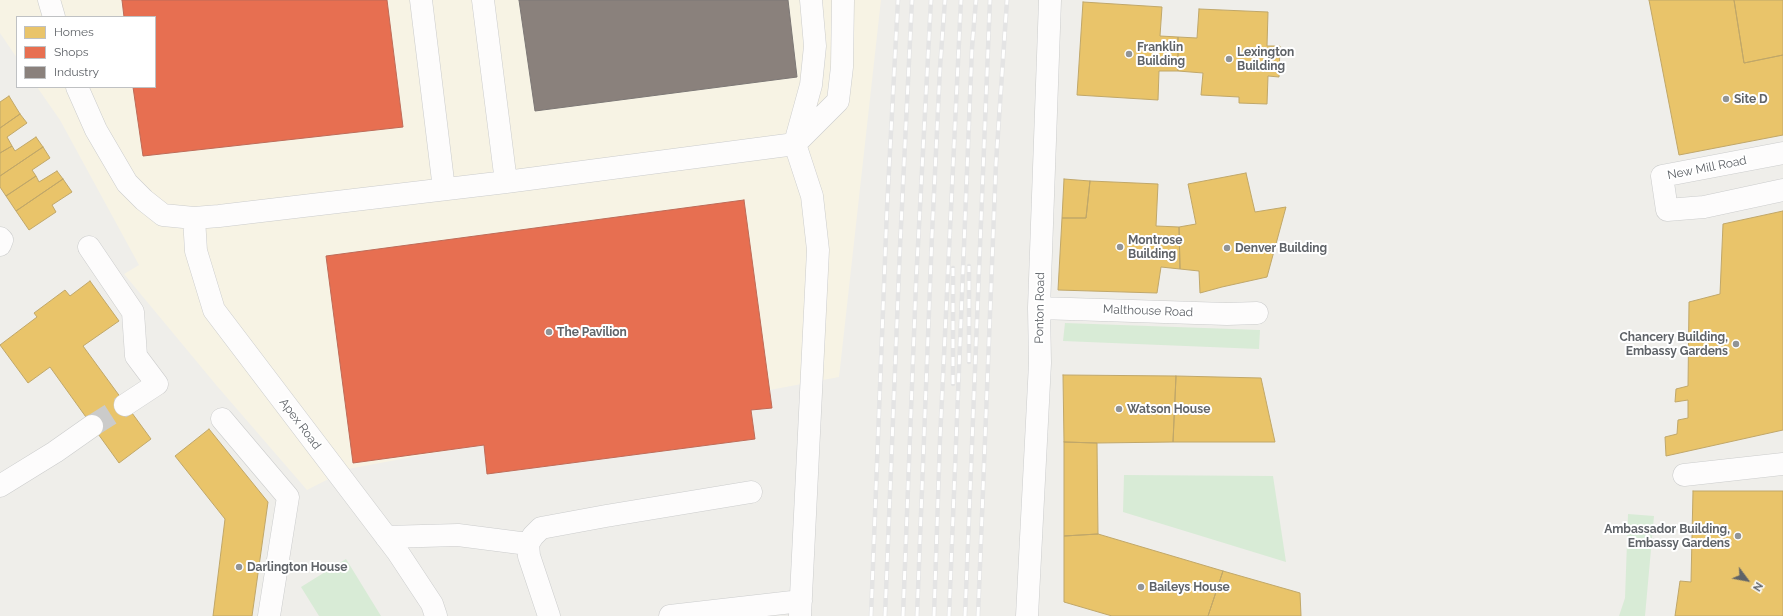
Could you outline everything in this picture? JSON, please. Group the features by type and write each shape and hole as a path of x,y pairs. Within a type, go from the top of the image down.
{"street":[{"path":"49,0 54,16"},
{"path":"421,0 444,189"},
{"path":"484,0 506,182"},
{"path":"670,616 800,608 818,250 812,196 795,144 811,85 815,46 811,0"},
{"path":"77,88 96,130 127,183 144,200 163,215 194,218 506,182 795,144 838,101 842,67 843,0"},
{"name":"Ponton Road","path":"1027,616 1040,363 1039,308 1050,0"},
{"name":"New Mill Road","path":"1783,153 1662,176 1667,210 1704,207 1783,190"},
{"name":"Apex Road","path":"194,218 196,251 214,310 386,537 432,604 436,616"},
{"path":"0,238 2,240 0,245"},
{"path":"89,248 133,312 136,356 157,384 126,404"},
{"name":"Malthouse Road","path":"1039,308 1227,314 1257,313"},
{"path":"222,419 288,497 269,616"},
{"path":"0,486 55,452 92,426"},
{"path":"1684,475 1783,464"},
{"path":"549,616 529,556 528,544 541,528 751,492"},
{"path":"386,537 458,535 528,544"}],"shaded area":[{"path":"0,0 881,0 839,377 348,469 307,490 217,386 124,274 139,265 60,120 38,88 156,88 156,16 16,16 16,57 0,33"}],"green space":[{"path":"1065,323 1260,330 1259,349 1063,341"},
{"path":"1124,475 1273,476 1286,562 1123,512"},
{"path":"1628,514 1654,516 1645,616 1619,616 1625,598"},
{"path":"346,559 381,616 319,616 301,587"}],"building: Homes":[{"name":"Site D","path":"1649,0 1734,0 1744,63 1783,55 1783,135 1679,155"},
{"path":"1734,0 1783,0 1783,55 1744,63"},
{"name":"Franklin Building","path":"1083,2 1162,7 1160,36 1178,37 1178,71 1159,71 1158,100 1077,95"},
{"name":"Lexington Building","path":"1199,9 1268,12 1267,46 1280,46 1279,77 1268,76 1267,104 1239,103 1239,97 1201,95 1203,73 1178,71 1178,37 1197,38"},
{"path":"9,96 20,114 0,128 0,102"},
{"path":"20,114 27,123 7,137 12,146 0,153 0,128"},
{"path":"36,137 43,147 0,176 0,153 12,146 15,151"},
{"path":"43,147 50,158 32,170 36,176 6,196 0,187 0,176"},
{"path":"57,171 63,179 16,211 6,196 36,176 39,182"},
{"name":"Denver Building","path":"1246,173 1255,212 1286,207 1267,277 1200,293 1199,271 1180,269 1179,227 1196,224 1188,184"},
{"path":"63,179 72,192 52,205 56,212 29,230 16,211"},
{"path":"1064,179 1090,181 1086,218 1062,218"},
{"name":"Montrose Building","path":"1090,181 1158,184 1156,226 1179,227 1180,269 1161,267 1157,293 1058,290 1062,218 1086,218"},
{"name":"Chancery Building, Embassy Gardens","path":"1783,211 1783,430 1666,456 1665,437 1677,434 1678,420 1688,418 1688,400 1675,402 1676,389 1688,386 1689,302 1720,294 1723,224"},
{"path":"90,281 119,321 83,346 151,439 119,463 50,367 28,383 0,345 37,317 34,313 65,290 70,296"},
{"name":"Watson House","path":"1063,375 1176,376 1173,442 1064,442"},
{"path":"1176,376 1261,378 1275,442 1173,442"},
{"name":"Darlington House","path":"209,429 268,502 252,616 213,616 225,519 175,456"},
{"path":"1064,442 1097,443 1098,534 1064,536"},
{"name":"Ambassador Building, Embassy Gardens","path":"1693,491 1783,491 1783,616 1675,616 1680,581 1691,582"},
{"name":"Baileys House","path":"1098,534 1223,571 1208,616 1112,616 1064,602 1064,536"},
{"path":"1223,571 1300,593 1301,616 1208,616"}],"building: Shops":[{"path":"122,0 387,0 403,127 143,156 133,88 156,88 156,16 124,16"},
{"name":"The Pavilion","path":"744,200 772,408 751,410 755,439 487,474 484,445 353,463 326,256"}],"building: Industry":[{"path":"519,0 788,0 797,77 535,111"}],"tunnel":[{"path":"92,426 125,405"}],"railway":[{"path":"871,616 887,208 898,0"},
{"path":"885,616 912,0"},
{"path":"903,616 916,283 931,0"},
{"path":"917,616 932,235 940,68 945,0"},
{"path":"934,616 940,439 961,0"},
{"path":"949,616 972,48 976,0"},
{"path":"965,616 990,0"},
{"path":"978,616 996,163 1007,0"},
{"path":"969,266 969,362"},
{"path":"953,268 953,384"}],"place":[{"name":"Franklin Building","path":"1129,54"},
{"name":"Lexington Building","path":"1229,59"},
{"name":"Site D","path":"1726,99"},
{"name":"Montrose Building","path":"1120,247"},
{"name":"Denver Building","path":"1227,248"},
{"name":"The Pavilion","path":"549,332"},
{"name":"Chancery Building, Embassy Gardens","path":"1736,344"},
{"name":"Watson House","path":"1119,409"},
{"name":"Ambassador Building, Embassy Gardens","path":"1738,536"},
{"name":"Darlington House","path":"239,567"},
{"name":"Baileys House","path":"1141,587"}]}
